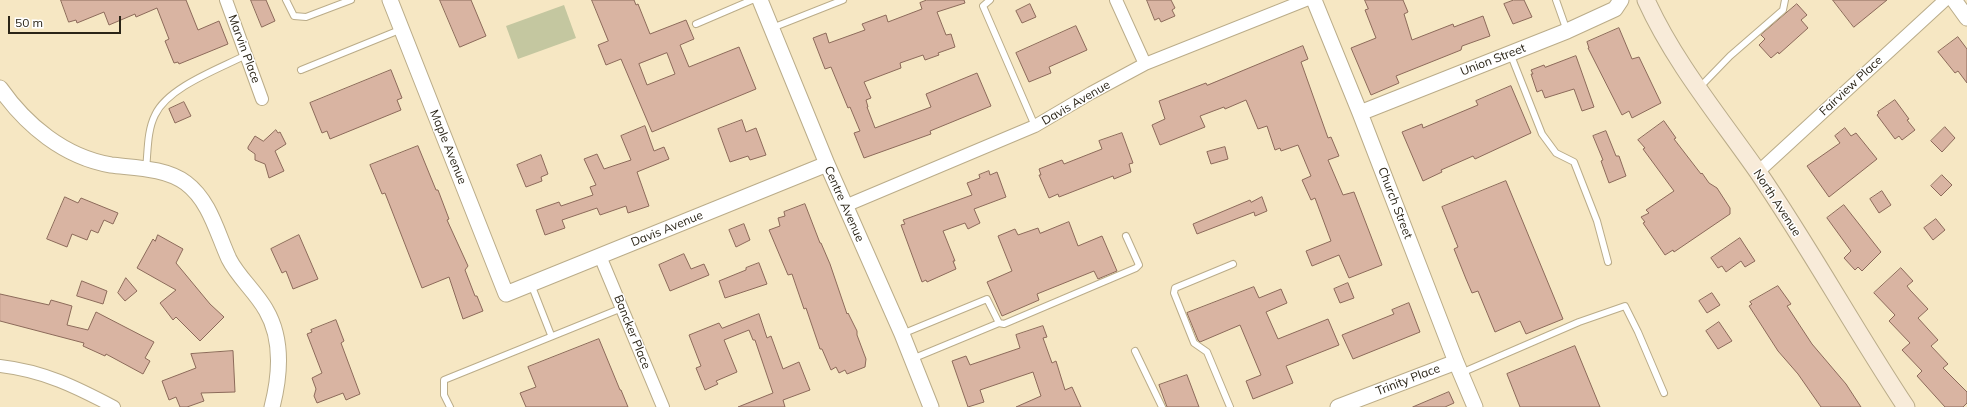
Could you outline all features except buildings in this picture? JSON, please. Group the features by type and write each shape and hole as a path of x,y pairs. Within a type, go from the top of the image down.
{"main road":[{"name":"North Avenue","path":"1646,0 1652,14 1698,89 1758,172 1906,407"}],"street":[{"name":"Marvin Place","path":"226,0 262,99"},
{"name":"Maple Avenue","path":"390,0 506,294"},
{"name":"Centre Avenue","path":"760,0 827,164 902,334 928,406"},
{"path":"1116,0 1145,64"},
{"name":"Davis Avenue","path":"845,206 1035,126 1091,93 1145,64 1306,0"},
{"name":"Church Street","path":"1314,0 1360,112 1476,407"},
{"name":"Union Street","path":"1360,112 1567,31 1615,9 1621,0"},
{"name":"Fairview Place","path":"1758,172 1944,0"},
{"path":"1954,0 1967,18"},
{"path":"0,88 14,108 34,128 58,144 83,156 109,164 170,174 186,183 202,199 230,261 266,310 277,339 279,370 272,407"},
{"name":"Davis Avenue","path":"506,294 827,164"},
{"name":"Bancker Place","path":"600,256 663,407"},
{"path":"0,366 30,370 60,380 114,407"},
{"name":"Trinity Place","path":"1338,407 1459,367"}],"lane":[{"path":"286,0 294,16 299,18 306,17 351,0"},
{"path":"696,24 752,0"},
{"path":"772,28 843,0"},
{"path":"990,0 983,6 1035,126"},
{"path":"1556,0 1567,31"},
{"path":"1698,89 1730,56 1783,10 1785,0"},
{"path":"301,70 402,29"},
{"path":"1510,53 1542,134 1556,153 1574,162 1597,221 1608,262"},
{"path":"146,169 150,128 155,115 164,100 176,90 246,55"},
{"path":"912,359 999,322 1004,324 1136,268 1139,265 1126,236"},
{"path":"1230,407 1207,352 1194,343 1174,293 1175,288 1233,264"},
{"path":"531,284 551,335"},
{"path":"902,334 987,299 999,322"},
{"path":"1459,367 1625,306 1638,332 1664,393"},
{"path":"450,407 444,395 444,380 551,335 622,308"},
{"path":"1135,351 1162,407"}],"green space":[{"path":"564,5 576,38 518,59 506,26"}]}
